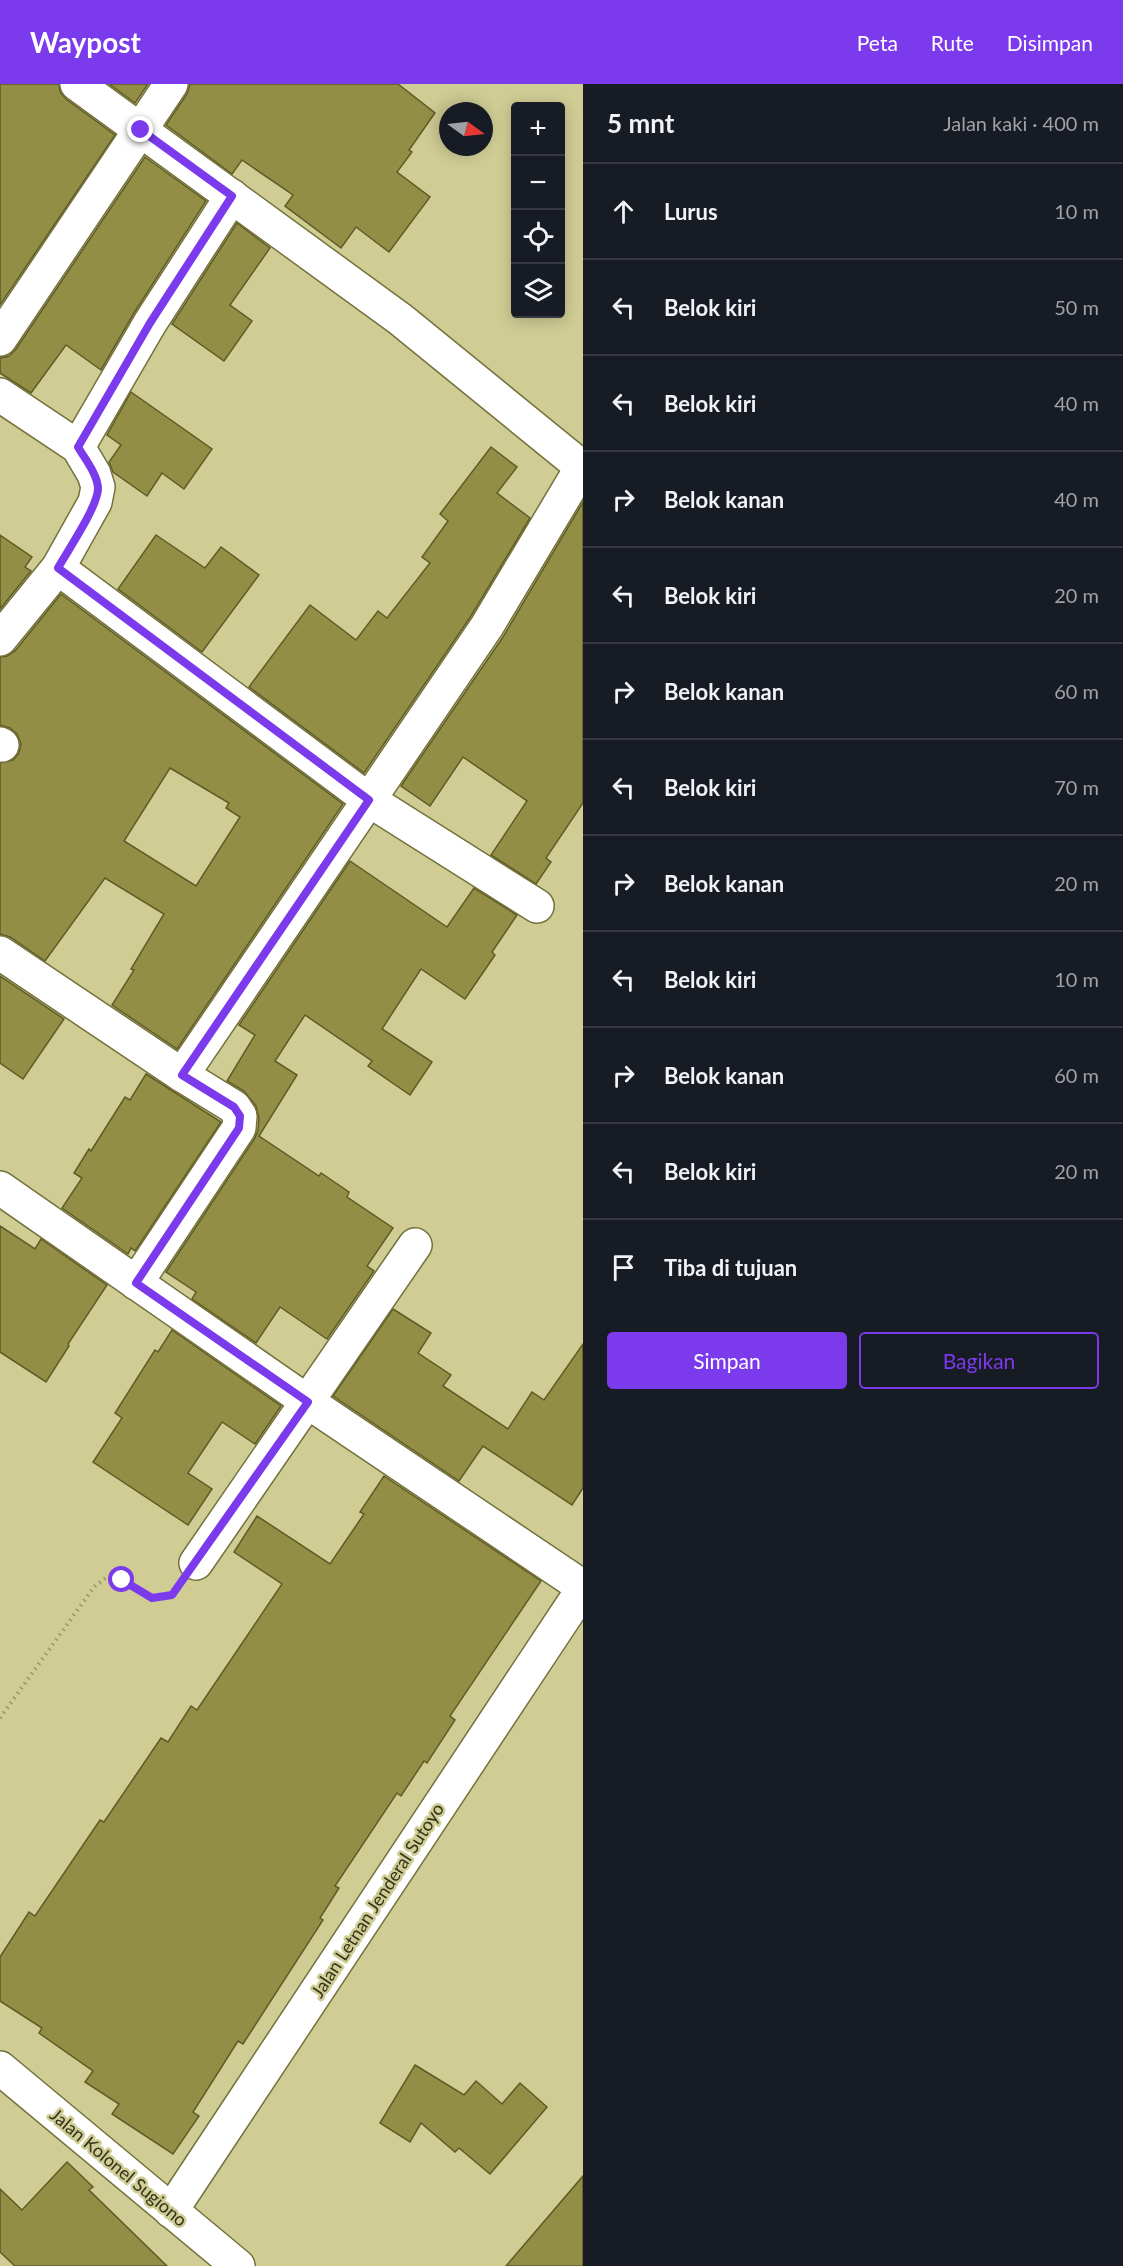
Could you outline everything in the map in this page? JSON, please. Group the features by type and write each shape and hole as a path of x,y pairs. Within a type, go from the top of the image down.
{"street":[{"path":"77,84 400,318 583,468 487,626 182,1075"},
{"path":"0,339 171,84"},
{"path":"78,447 150,323 232,196"},
{"path":"0,395 78,447 98,487 95,502 58,568 0,639"},
{"path":"58,568 369,800 537,906"},
{"path":"0,953 182,1075 234,1107 240,1116 239,1128 136,1283"},
{"path":"0,1188 308,1402 583,1588"},
{"path":"196,1563 415,1245"},
{"name":"Jalan Letnan Jenderal Sutoyo","path":"171,2211 583,1588"},
{"name":"Jalan Kolonel Sugiono","path":"0,2068 238,2266"}],"path":[{"path":"0,1718 94,1587 108,1576 122,1580 152,1598 172,1595 196,1563"}],"building":[{"path":"0,84 59,84 60,92 66,99 115,135 0,305"},
{"path":"109,84 148,84 135,103"},
{"path":"190,84 398,84 435,113 409,150 412,152 397,172 430,197 389,252 356,227 341,248 285,206 293,195 242,160 232,174 166,125 187,94"},
{"path":"145,157 206,201 134,313 101,370 66,345 31,393 0,373 0,358 9,356 16,349"},
{"path":"237,223 270,248 230,305 252,321 224,361 172,324"},
{"path":"131,392 212,449 184,489 162,473 147,496 113,472 109,462 121,445 107,435"},
{"path":"491,447 517,467 497,493 530,518 471,616 364,773 249,687 310,605 356,640 378,611 387,618 430,563 422,557 448,521 440,514"},
{"path":"583,502 583,803 546,858 551,862 536,884 491,855 527,801 463,757 430,806 401,786 503,637"},
{"path":"0,535 32,557 25,567 31,571 0,609"},
{"path":"156,535 205,568 221,547 259,575 202,652 118,589"},
{"path":"61,594 343,804 177,1049 112,1005 164,914 105,878 45,961 10,937 0,934 0,763 13,760 19,753 21,744 17,734 10,728 0,725 0,657 15,651","holes":["170,768 229,803 226,808 240,817 196,886 124,841"]},
{"path":"350,861 447,927 474,888 517,915 492,952 495,955 465,999 421,969 382,1029 432,1062 410,1095 368,1066 372,1061 305,1015 275,1061 297,1075 259,1136 319,1176 321,1173 349,1192 347,1197 393,1228 367,1266 374,1271 327,1339 280,1307 256,1343 192,1299 196,1292 166,1272 255,1138 258,1130 259,1118 256,1106 244,1091 227,1081 255,1035 239,1025"},
{"path":"0,976 64,1019 23,1079 0,1063"},
{"path":"146,1074 221,1122 135,1251 131,1248 128,1254 62,1208 82,1178 74,1173 89,1149 91,1151 125,1097 130,1100"},
{"path":"0,1226 35,1249 41,1239 107,1285 46,1382 0,1352"},
{"path":"393,1309 431,1333 418,1353 451,1375 443,1386 508,1429 532,1392 544,1400 583,1344 583,1488 572,1505 483,1446 459,1481 333,1396"},
{"path":"172,1330 281,1406 255,1444 222,1422 188,1473 212,1489 188,1525 93,1462 122,1418 115,1413 155,1350 158,1352"},
{"path":"384,1476 541,1581 450,1716 455,1720 427,1763 424,1761 401,1796 397,1793 335,1886 339,1888 320,1918 323,1920 243,2044 238,2041 193,2112 199,2116 173,2154 112,2114 119,2104 85,2082 93,2071 39,2033 42,2028 0,2001 0,1957 29,1912 35,1916 100,1820 104,1822 161,1738 168,1742 191,1706 197,1710 282,1584 234,1552 257,1516 330,1564 364,1514 360,1512"},
{"path":"415,2065 464,2095 476,2081 502,2104 520,2083 547,2107 490,2174 459,2148 455,2152 421,2123 410,2142 380,2123"},
{"path":"67,2162 93,2187 89,2190 167,2266 15,2266 0,2252 0,2189 22,2210"},
{"path":"583,2176 583,2266 506,2266"}],"route":[{"path":"122,1580 152,1598 172,1595 308,1402 136,1283 239,1128 240,1116 234,1107 182,1075 369,800 58,568 95,502 98,487 78,447 150,323 232,196 141,130"}]}
